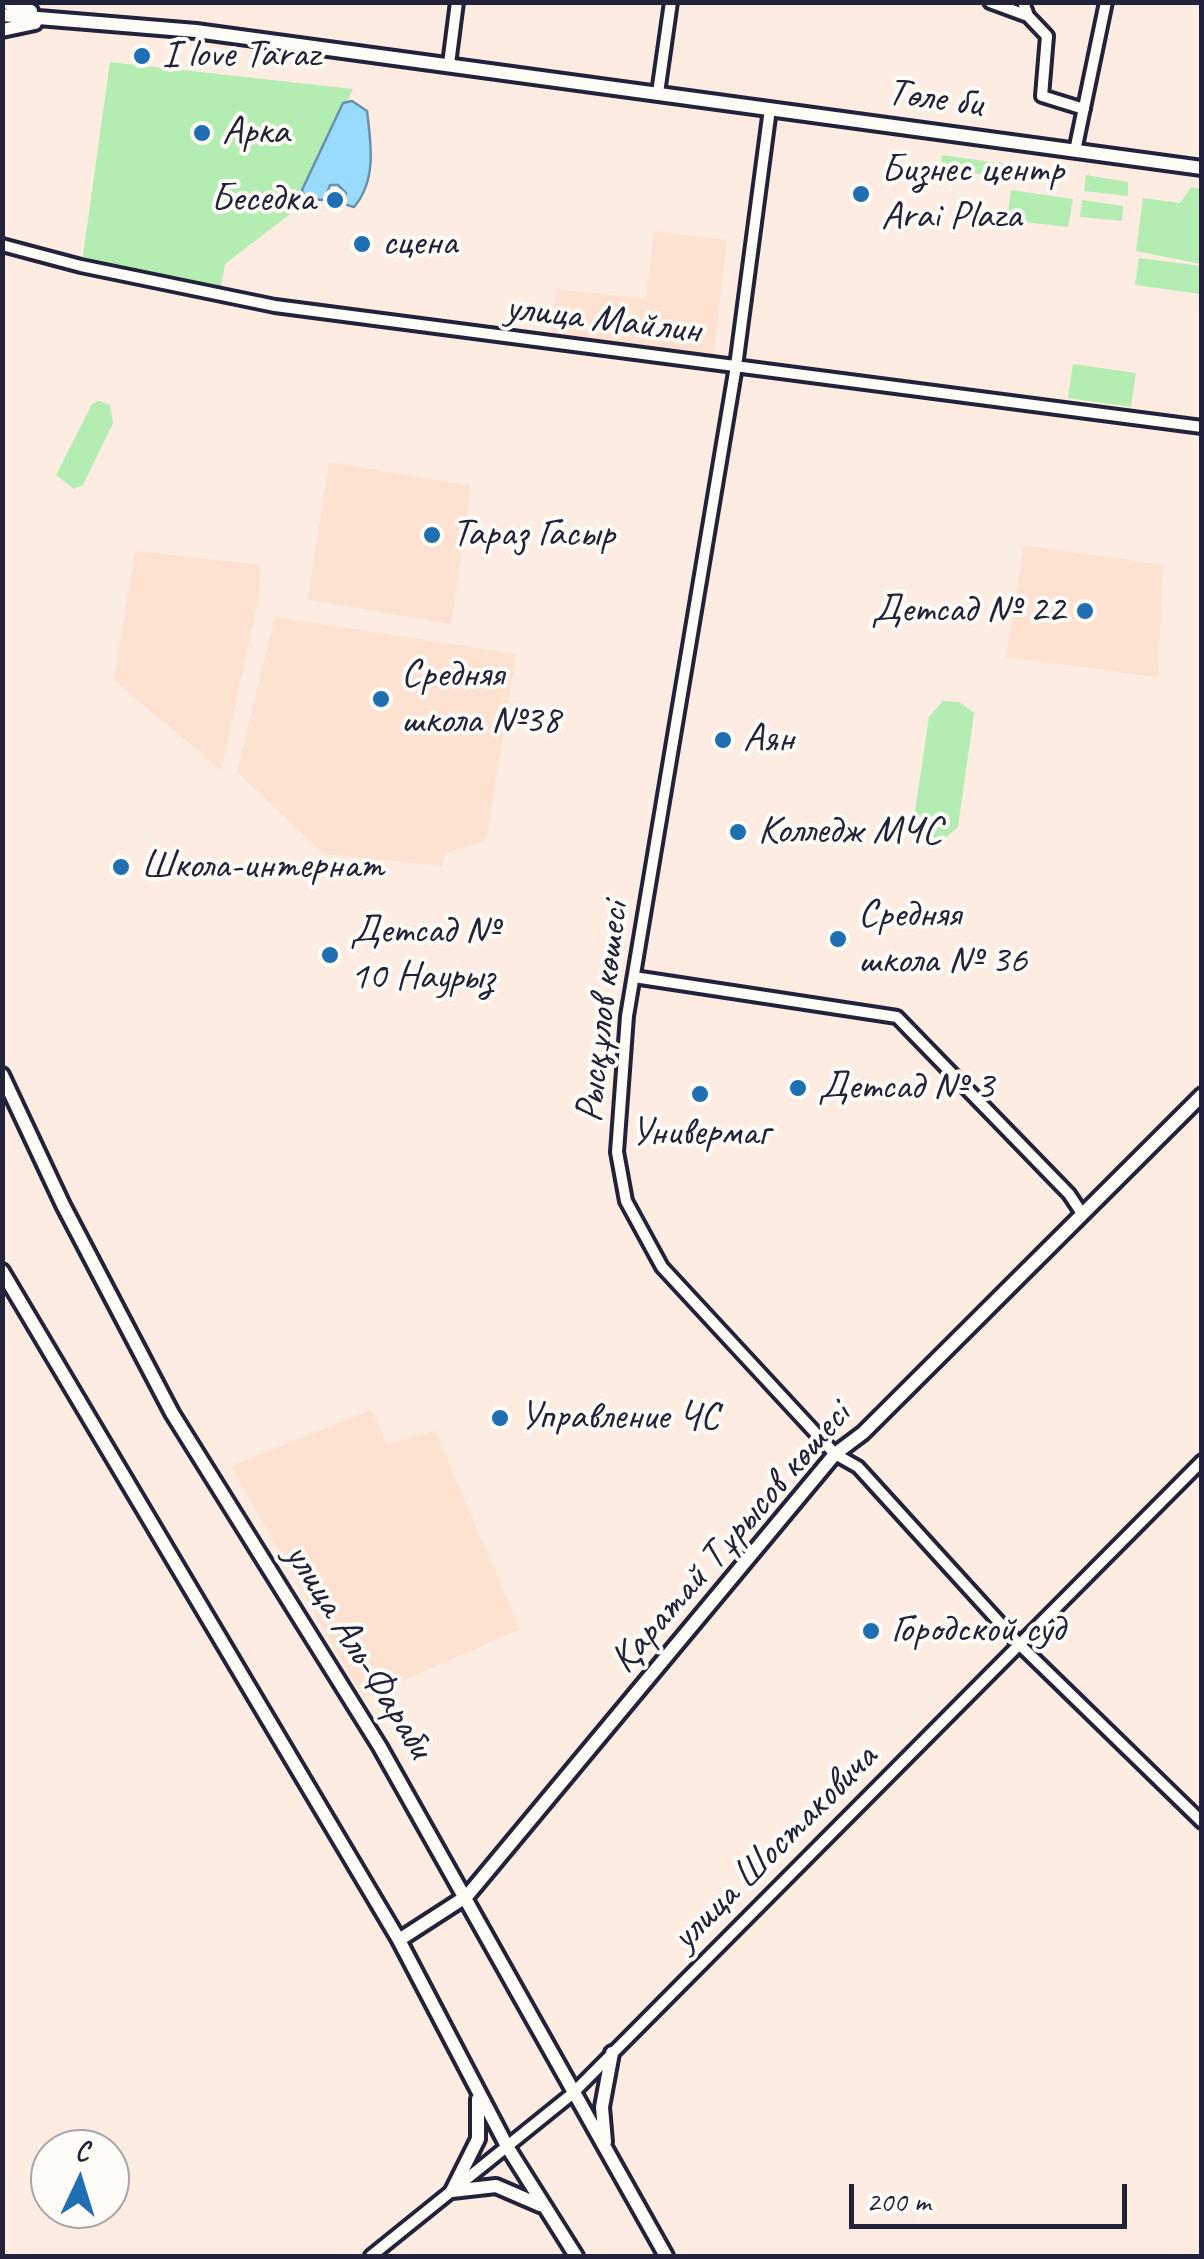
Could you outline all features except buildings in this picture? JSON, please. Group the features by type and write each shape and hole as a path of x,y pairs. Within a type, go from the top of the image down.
{"main road":[{"path":"4,2 72,20"},
{"path":"2,15 72,20"},
{"path":"2,30 72,20"},
{"name":"Төле би","path":"72,20 151,25 449,64 1202,168"},
{"name":"улица Аль-Фараби","path":"2,1075 63,1205 172,1414 372,1734 467,1896 572,2094 666,2256"},
{"name":"Қаратай Тұрысов көшесі","path":"399,1940 467,1896 836,1454 863,1433 1080,1212 1202,1095"},
{"path":"2,1271 399,1940 508,2148 576,2256"},
{"path":"606,2150 602,2107 612,2054"},
{"path":"452,2191 478,2139 476,2086"},
{"path":"452,2191 496,2186 512,2190 546,2209"}],"street":[{"path":"449,64 457,2"},
{"path":"658,93 671,2"},
{"path":"990,2 1028,16"},
{"path":"1023,2 1028,16 1047,36 1042,96 1084,109"},
{"path":"1075,151 1106,2"},
{"name":"Рысқұлов көшесі","path":"770,108 736,366 634,977 617,1123 616,1152 626,1201 641,1234 681,1291 836,1454 858,1466 1020,1644 1202,1822"},
{"name":"улица Майлин","path":"2,244 81,266 275,306 1202,427"},
{"path":"634,977 897,1017 1069,1194 1080,1212"},
{"name":"улица Шостаковича","path":"372,2256 572,2094 1200,1465"}],"shaded area":[{"path":"654,231 727,240 713,358 550,339 556,289 646,299"},
{"path":"329,462 471,486 451,624 305,599"},
{"path":"1024,545 1163,565 1158,677 1006,657"},
{"path":"135,551 260,565 259,597 221,770 114,680"},
{"name":"Средняя школа №38","path":"275,617 516,654 486,841 445,853 442,866 324,854 237,772"},
{"path":"371,1410 387,1444 435,1431 520,1629 363,1698 231,1466"}],"green space":[{"path":"110,62 353,89 298,208 225,264 221,286 82,263"},
{"path":"942,155 1027,167 1025,180 941,169"},
{"path":"1086,175 1128,182 1128,196 1084,191"},
{"path":"1191,187 1201,189 1201,264 1136,251 1143,198 1180,203"},
{"path":"1011,190 1073,199 1068,227 1007,220"},
{"path":"1082,200 1123,206 1122,221 1080,217"},
{"path":"1139,258 1201,266 1201,294 1135,285"},
{"path":"1073,364 1136,373 1131,407 1068,398"},
{"path":"99,401 110,405 113,423 83,485 74,489 56,475 92,404"},
{"path":"943,701 959,702 974,713 958,827 945,838 928,840 913,826 929,717"}],"water":[{"path":"352,101 367,111 370,136 371,161 361,196 354,207 344,204 346,193 338,185 330,185 325,200 305,199 302,190 343,103"}],"place":[{"name":"I love Taraz","path":"142,56"},
{"name":"Арка","path":"202,133"},
{"name":"Бизнес центр Arai Plaza","path":"861,194"},
{"name":"Беседка","path":"335,200"},
{"name":"сцена","path":"362,244"},
{"name":"Тараз Гасыр","path":"432,535"},
{"name":"Детсад № 22","path":"1085,611"},
{"name":"Средняя школа №38","path":"381,699"},
{"name":"Аян","path":"723,740"},
{"name":"Колледж МЧС","path":"738,832"},
{"name":"Школа-интернат","path":"121,867"},
{"name":"Средняя школа № 36","path":"838,939"},
{"name":"Детсад № 10 Наурыз","path":"330,955"},
{"name":"Детсад № 3","path":"798,1088"},
{"name":"Универмаг","path":"700,1094"},
{"name":"Управление ЧС","path":"500,1418"},
{"name":"Городской суд","path":"871,1631"}]}
